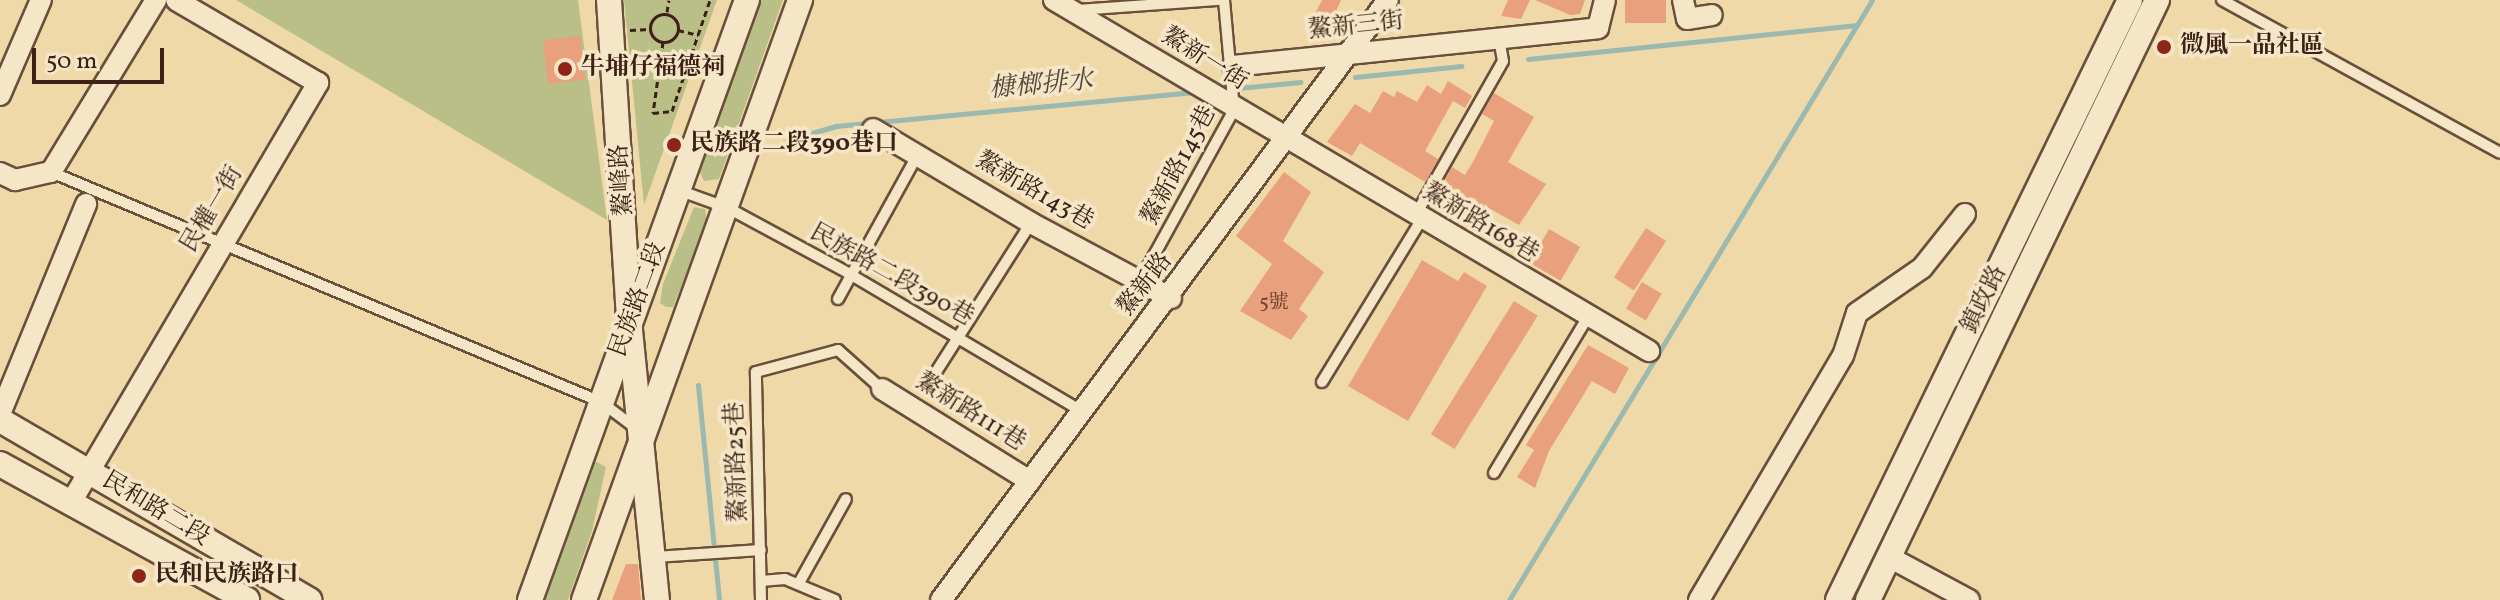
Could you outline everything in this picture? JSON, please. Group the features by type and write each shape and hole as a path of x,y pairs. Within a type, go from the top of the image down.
{"street":[{"path":"0,95 41,0"},
{"path":"0,173 15,180 51,172 156,0"},
{"name":"民權一街","path":"70,504 318,83 176,0"},
{"name":"鰲峰路","path":"609,0 630,330 657,600"},
{"name":"民族路二段","path":"530,600 747,0"},
{"name":"民族路二段","path":"584,600 641,433 728,208 800,0"},
{"name":"鰲新路","path":"941,600 1030,481 1078,409 1171,298 1388,0"},
{"name":"鰲新三街","path":"1234,73 1349,54 1598,28 1605,0"},
{"path":"1683,0 1687,19 1712,15"},
{"name":"鎮政路","path":"1838,600 2130,0"},
{"name":"鎮政路","path":"1868,600 2157,0"},
{"name":"鰲新一街","path":"1063,5 1231,103 1286,139"},
{"name":"鰲新路143巷","path":"873,129 1031,223 1141,279 1171,298"},
{"name":"鰲新路168巷","path":"1286,139 1587,318 1649,351"},
{"path":"0,417 86,204"},
{"path":"1699,600 1843,356 1857,313 1922,268 1965,214"},
{"name":"鰲新路111巷","path":"882,389 1030,481"},
{"name":"民和路二段","path":"0,417 309,600"},
{"name":"民和路二段","path":"0,464 247,600"},
{"path":"1889,557 1969,600"}],"lane":[{"path":"1063,5 1222,0"},
{"name":"鰲新路145巷","path":"1141,279 1231,103 1234,73 1222,0"},
{"path":"2222,0 2500,153"},
{"path":"1322,382 1419,217 1503,61 1499,38"},
{"path":"838,299 848,273 918,154"},
{"path":"51,172 601,402 641,433"},
{"name":"民族路二段390巷","path":"678,190 728,208 848,273 1078,409"},
{"path":"936,372 1031,223"},
{"path":"1494,473 1587,318"},
{"name":"鰲新路25巷","path":"761,600 756,372 838,350 882,389"},
{"path":"799,583 846,499"},
{"path":"653,558 761,550"},
{"path":"761,581 799,583 835,600"}],"path":[{"path":"669,0 667,14 678,30 698,35"},
{"path":"678,30 663,42 653,113 672,111 710,0"},
{"path":"663,42 650,29 654,17 667,14"}],"green space":[{"path":"236,0 578,0 607,220"},
{"path":"624,0 717,0 644,205"},
{"path":"760,0 783,0 719,179 704,181 699,170"},
{"path":"694,207 705,209 707,221 673,307 666,307 660,303 663,284"},
{"path":"593,460 606,467 592,531 568,600 541,600"}],"building":[{"path":"1322,0 1341,0 1332,21 1315,14"},
{"path":"1508,0 1530,0 1521,19 1501,16"},
{"path":"1535,0 1585,0 1580,14 1570,15"},
{"path":"1625,0 1666,0 1666,23 1625,23"},
{"name":"牛埔仔福德祠","path":"580,36 585,80 548,84 543,40"},
{"path":"1448,81 1472,96 1465,108 1453,101 1425,151 1438,159 1425,182 1360,143 1352,156 1327,142 1355,104 1370,113 1383,91 1394,97 1397,91 1417,102 1427,85 1441,94"},
{"path":"1494,93 1534,117 1508,162 1546,184 1519,225 1485,206 1480,215 1439,191 1452,167 1465,175 1475,158 1494,121 1482,114"},
{"path":"1284,172 1311,192 1283,241 1324,272 1299,309 1308,316 1291,340 1240,311 1272,264 1236,236"},
{"path":"1646,228 1666,241 1634,291 1614,277"},
{"path":"1549,229 1580,247 1561,281 1530,263"},
{"path":"1422,260 1458,281 1464,272 1487,286 1408,421 1348,386"},
{"path":"1642,282 1662,294 1646,320 1626,309"},
{"path":"1514,301 1538,316 1455,449 1431,434"},
{"path":"1588,345 1629,368 1615,394 1592,381 1549,451 1535,488 1517,477 1534,450 1526,445"},
{"path":"626,564 638,564 641,600 612,600"}],"waterway":[{"name":"槺榔排水","path":"1528,59 1857,25 1872,0"},
{"path":"1509,600 1857,25"},
{"name":"槺榔排水","path":"1355,77 1461,66"},
{"name":"槺榔排水","path":"1219,90 1301,82"},
{"name":"槺榔排水","path":"787,140 836,126 1197,92"},
{"name":"槺榔排水","path":"698,385 719,600"}],"place":[{"name":"微風一品社區","path":"2164,47"},
{"name":"牛埔仔福德祠","path":"565,69"},
{"name":"民族路二段390巷口","path":"674,145"},
{"name":"民和民族路口","path":"139,576"}]}
